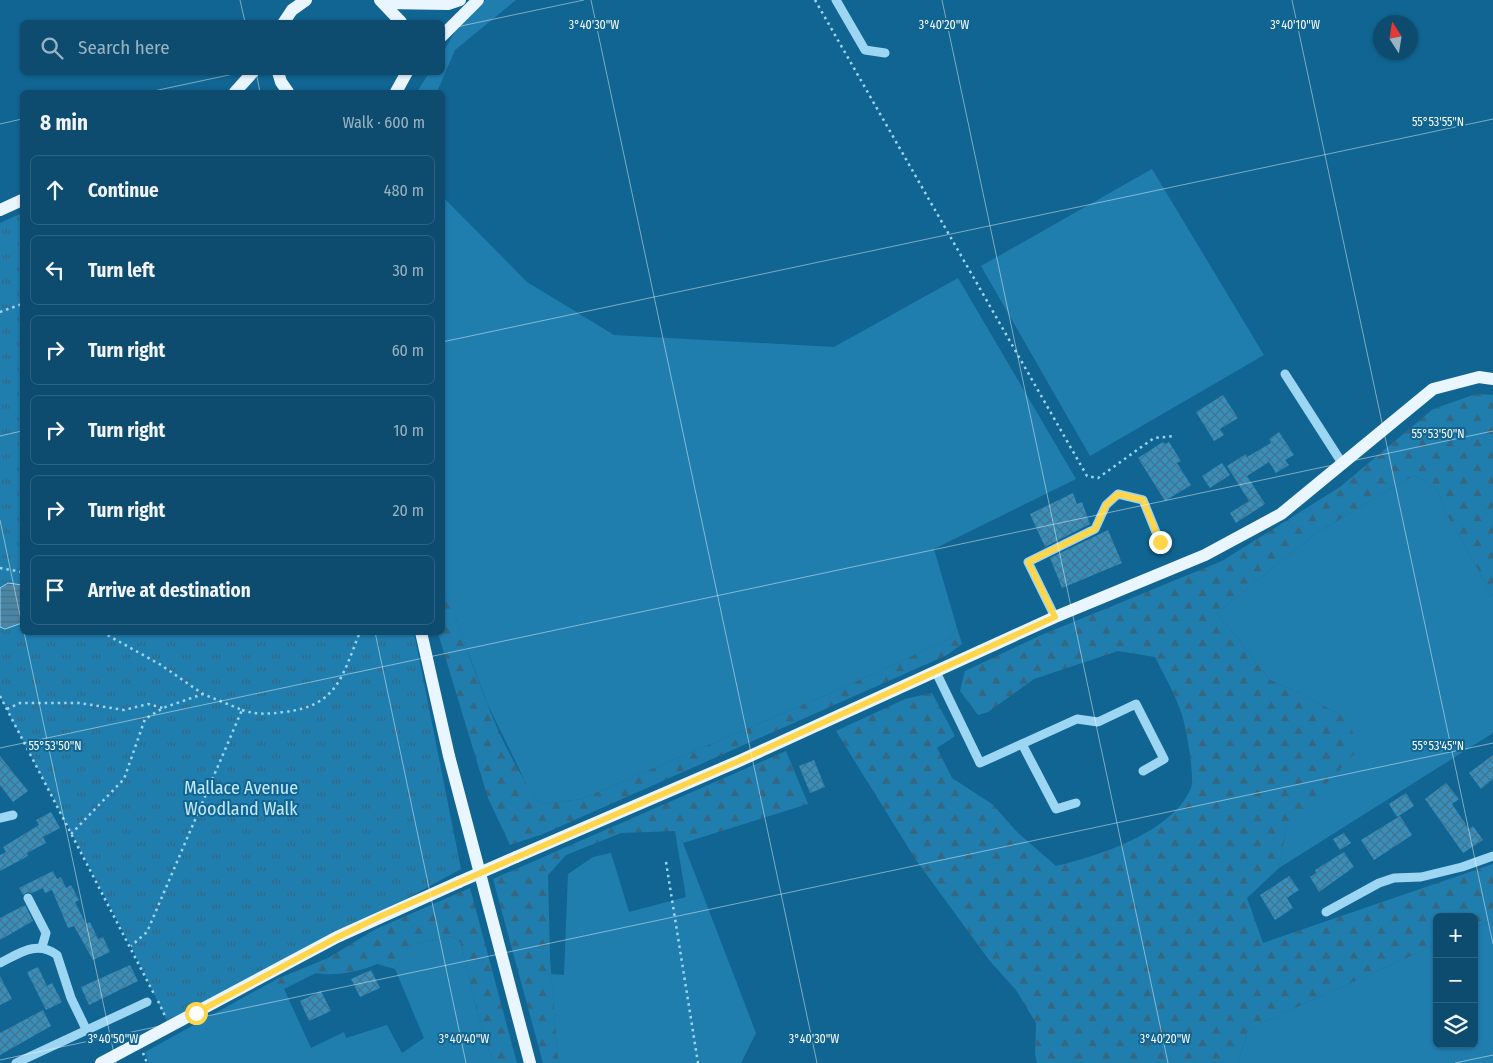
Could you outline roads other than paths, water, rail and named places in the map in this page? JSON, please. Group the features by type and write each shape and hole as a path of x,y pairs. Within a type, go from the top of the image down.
{"main road":[{"path":"285,20 292,10 306,0"},
{"path":"382,1 448,4 460,0"},
{"path":"445,33 478,0"},
{"path":"382,1 399,20"},
{"path":"237,90 249,75"},
{"path":"279,75 287,90"},
{"path":"397,90 407,75"},
{"path":"0,210 20,201"},
{"path":"101,1063 338,937 458,882 739,761 1055,617 1205,555 1281,514 1432,389 1479,377 1493,379"},
{"path":"422,635 449,756 530,1063"}],"street":[{"path":"836,0 865,50 885,53"},
{"path":"1285,374 1342,463"},
{"path":"1055,617 1028,562 1095,529 1106,505 1118,494 1143,500 1160,542"},
{"path":"936,672 980,763 1077,719 1098,722 1136,704 1164,759 1142,771"},
{"path":"1022,744 1056,809 1076,803"},
{"path":"0,818 13,814"},
{"path":"1326,912 1379,883 1394,878 1421,877 1462,867 1493,856"},
{"path":"28,898 46,933 42,947"},
{"path":"0,963 29,948 42,947 57,955 61,962 71,998 86,1029"},
{"path":"16,1063 147,1002"}],"park label":[{"name":"Mallace Avenue Woodland Walk","path":"241,798"}]}
